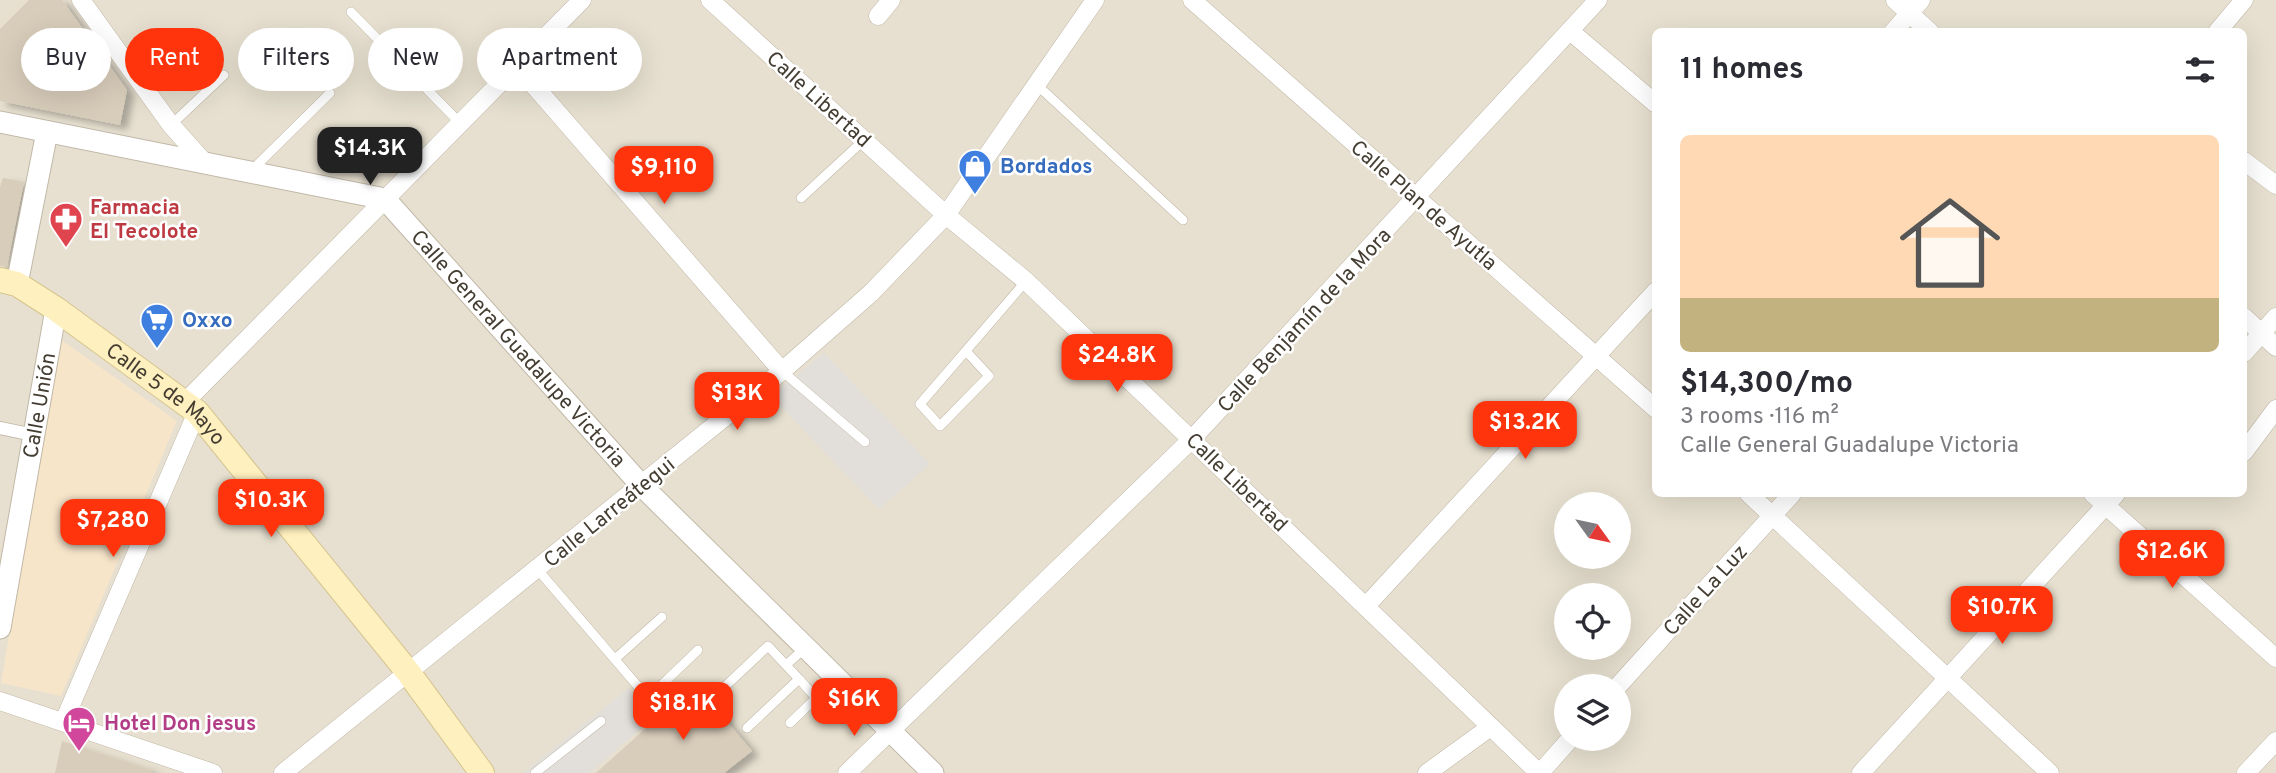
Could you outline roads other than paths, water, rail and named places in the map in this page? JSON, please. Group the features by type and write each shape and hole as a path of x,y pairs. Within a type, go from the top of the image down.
{"main road":[{"name":"Calle 5 de Mayo","path":"9,282 56,309 191,407 408,672 482,773"}],"street":[{"path":"81,0 171,125 204,162"},
{"path":"554,28 582,0"},
{"name":"Calle Libertad","path":"710,0 946,215 1026,281 1367,605 1539,773"},
{"path":"878,16 891,0"},
{"name":"Calle Larreátegui","path":"283,773 782,371 871,293 946,215 1095,0"},
{"name":"Calle Plan de Ayutla","path":"1192,0 1652,405"},
{"name":"Calle Benjamín de la Mora","path":"846,773 1192,439 1417,199 1598,0"},
{"path":"1895,0 1915,7 1928,28"},
{"path":"2220,28 2244,0"},
{"path":"1896,28 1915,7"},
{"path":"1570,32 1652,101"},
{"path":"64,721 191,407 386,199 492,91"},
{"path":"539,91 782,371"},
{"path":"0,122 386,199"},
{"path":"9,282 47,131"},
{"path":"2247,163 2276,185"},
{"name":"Calle General Guadalupe Victoria","path":"386,199 641,485 933,773"},
{"path":"1367,605 1652,295"},
{"name":"Calle Unión","path":"0,628 56,309"},
{"path":"2247,349 2276,317"},
{"path":"2247,320 2276,347"},
{"path":"2247,448 2276,409"},
{"path":"0,428 34,435"},
{"path":"1752,497 2050,773"},
{"name":"Calle La Luz","path":"1629,674 1789,497"},
{"path":"1861,773 2105,497 2276,657"},
{"path":"0,701 213,773"},
{"path":"1427,773 1489,727"},
{"path":"2246,773 2276,741"},
{"path":"1539,773 1559,751"}],"lane":[{"path":"351,12 460,123"},
{"path":"1036,84 1183,220"},
{"path":"171,125 207,91"},
{"path":"251,172 330,93"},
{"path":"801,198 864,140"},
{"path":"966,351 989,376 940,426 920,404 1026,281"},
{"path":"782,371 865,442"},
{"path":"538,570 648,698 698,650"},
{"path":"615,659 662,617"},
{"path":"717,694 768,646 816,698 790,723"},
{"path":"786,665 805,648"},
{"path":"747,728 799,679"},
{"path":"535,773 601,720"}],"place":[{"name":"Bordados","path":"975,196"},
{"name":"Farmacia El Tecolote","path":"66,249"},
{"name":"Oxxo","path":"157,350"},
{"name":"Hotel Don jesus","path":"79,753"}]}
